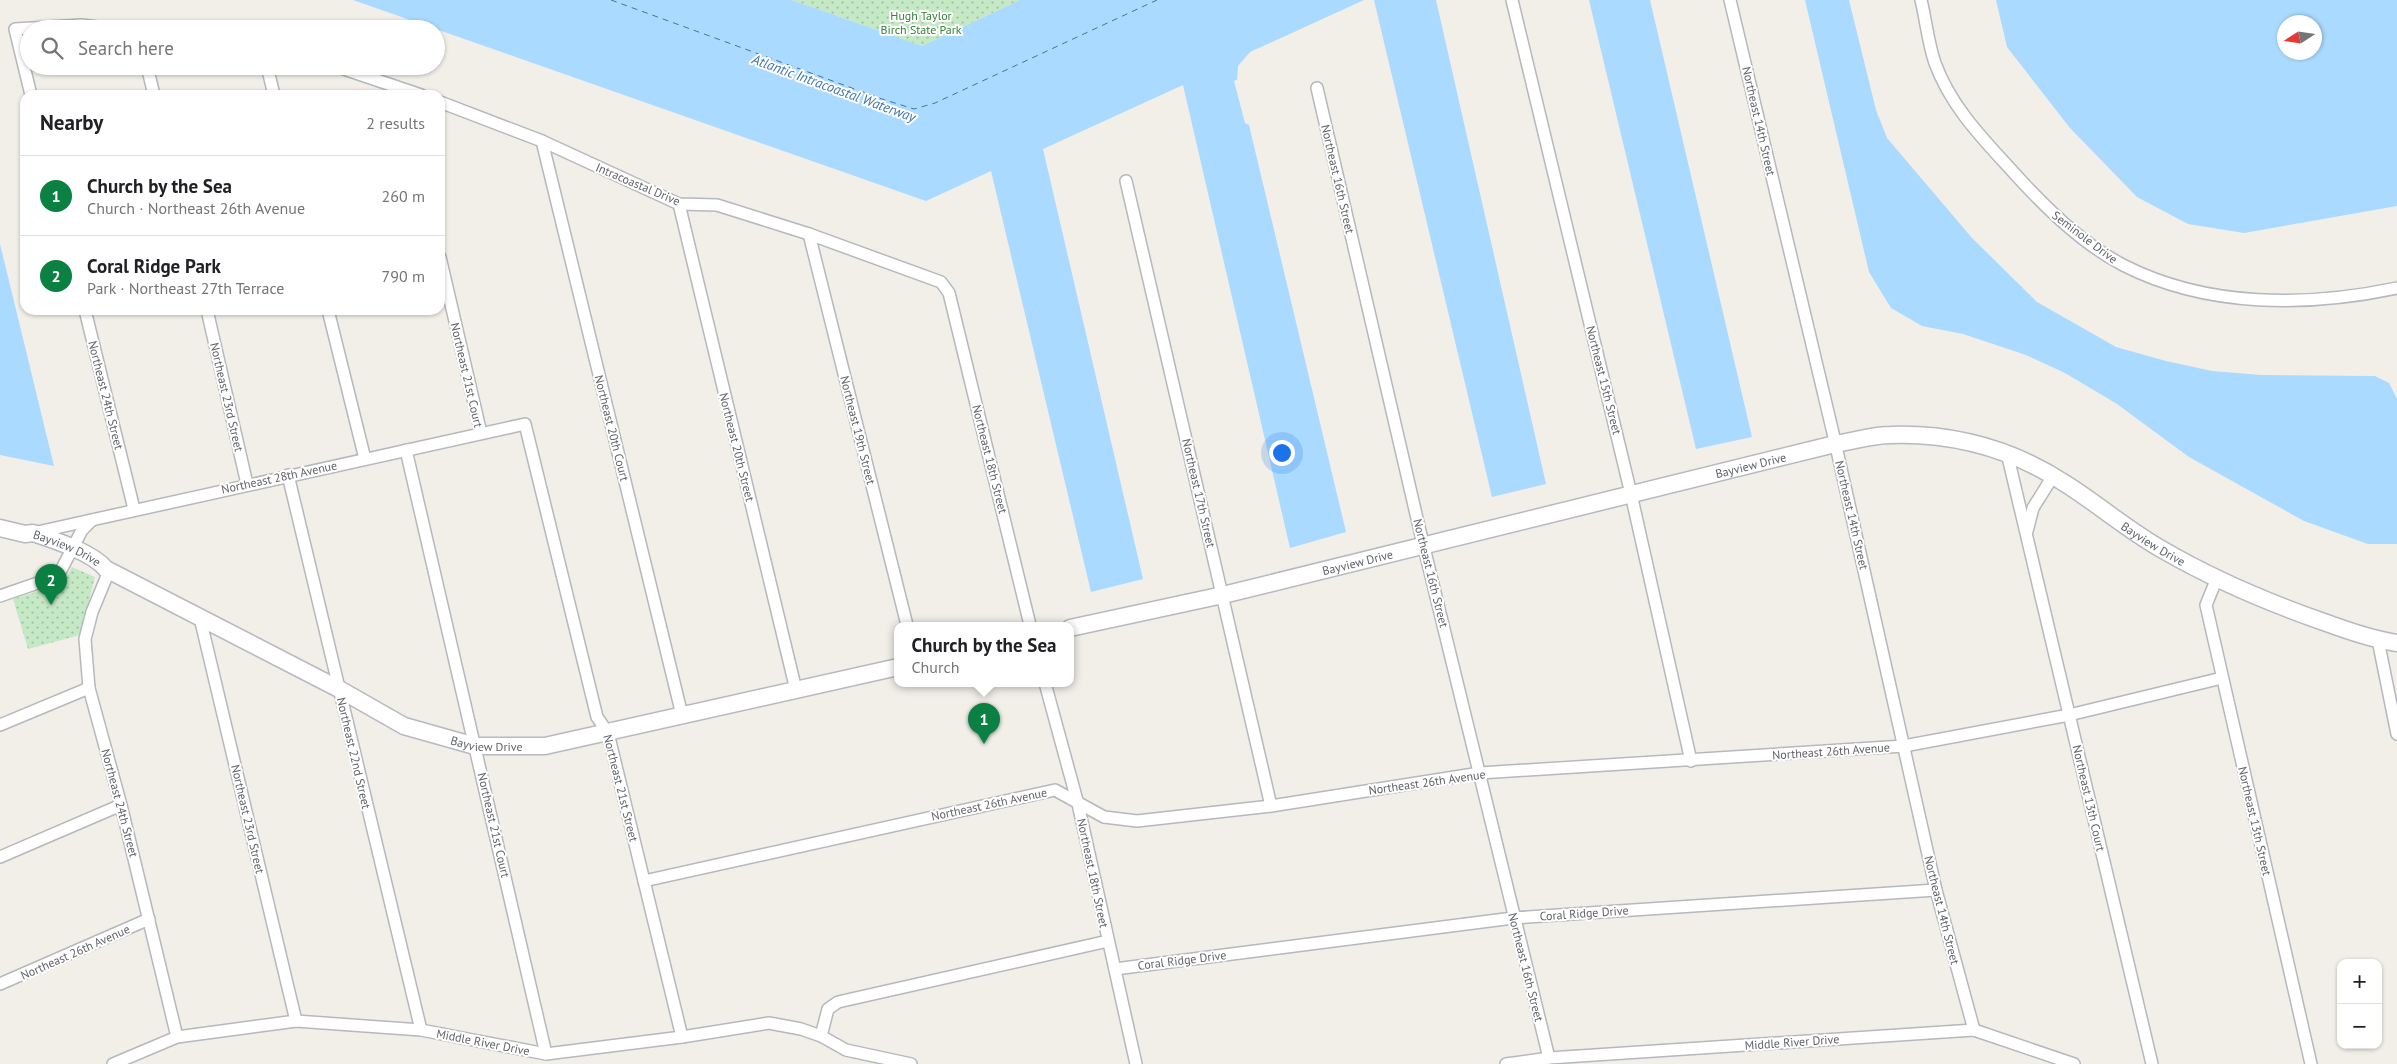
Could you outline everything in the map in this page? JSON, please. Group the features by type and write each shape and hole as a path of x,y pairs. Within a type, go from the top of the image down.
{"street":[{"name":"Northeast 15th Street","path":"1512,0 1631,494 1690,761"},
{"name":"Northeast 14th Street","path":"1730,0 1835,444 1936,890 1974,1030"},
{"name":"Seminole Drive","path":"1921,0 1935,62 1954,103 1971,125 2042,204 2083,238 2122,264 2159,280 2194,291 2243,299 2329,299 2397,288"},
{"path":"20,29 14,29 20,52"},
{"path":"26,75 30,90"},
{"path":"149,75 153,90"},
{"path":"269,75 273,90"},
{"path":"359,75 398,90"},
{"name":"Northeast 16th Street","path":"1316,88 1424,545 1549,1058"},
{"name":"Intracoastal Drive","path":"445,104 542,141 679,204 717,205 809,234 941,282 949,292"},
{"name":"Northeast 20th Court","path":"542,141 682,715"},
{"name":"Northeast 17th Street","path":"1126,181 1271,806"},
{"name":"Northeast 20th Street","path":"679,204 796,690"},
{"name":"Northeast 19th Street","path":"809,234 906,622"},
{"name":"Northeast 21st Court","path":"445,279 481,434"},
{"name":"Northeast 18th Street","path":"949,292 1029,622"},
{"name":"Northeast 24th Street","path":"86,315 134,509"},
{"name":"Northeast 23rd Street","path":"208,315 247,484"},
{"path":"329,315 365,459"},
{"name":"Northeast 28th Avenue","path":"29,533 525,424"},
{"name":"Northeast 21st Street","path":"525,424 597,717 608,733 682,1037"},
{"name":"Bayview Drive","path":"1074,627 1223,595 1835,444 1889,435 1928,435 1980,444 2007,453 2053,476 2162,550 2217,578 2278,606 2378,640 2397,643"},
{"name":"Northeast 21st Court","path":"406,450 546,1054"},
{"name":"Northeast 13th Court","path":"2007,453 2020,518 2027,531 2152,1064"},
{"name":"Northeast 22nd Street","path":"288,475 333,672 339,689 421,1030"},
{"name":"Northeast 13th Court","path":"2027,531 2032,508 2053,476"},
{"path":"0,596 58,576 82,530 95,518"},
{"name":"Bayview Drive","path":"0,528 29,533 31,540 100,562 107,570 339,689 404,726 476,746 545,746 894,668"},
{"name":"Northeast 24th Street","path":"107,570 92,612 86,639 89,688 121,806 178,1037"},
{"name":"Northeast 13th Street","path":"2217,578 2206,605 2311,1064"},
{"name":"Northeast 23rd Street","path":"200,618 296,1021"},
{"path":"2378,640 2397,734"},
{"name":"Northeast 26th Avenue","path":"644,880 1055,790 1104,817 1137,821 1271,806 1480,773 1904,746 2069,715 2222,678"},
{"name":"Northeast 18th Street","path":"1046,687 1078,804 1136,1064"},
{"path":"0,725 89,688"},
{"path":"0,858 121,806"},
{"name":"Coral Ridge Drive","path":"1115,969 1514,918 1936,890"},
{"name":"Northeast 26th Avenue","path":"0,984 149,920"},
{"path":"821,1036 828,1009 838,1002 1108,942"},
{"name":"Middle River Drive","path":"113,1064 178,1037 296,1021 421,1030 546,1054 682,1037 770,1023 801,1029 821,1036 846,1050 911,1064"},
{"name":"Middle River Drive","path":"1506,1064 1549,1058 1974,1030 2074,1064"}],"green space":[{"name":"Hugh Taylor Birch State Park","path":"792,0 1020,0 922,46"},
{"path":"72,567 95,577 80,635 28,649 13,599 64,583"}],"water":[{"name":"Atlantic Intracoastal Waterway","path":"353,0 792,0 922,46 1020,0 1364,0 1250,52 1238,66 1237,80 1234,81 1245,123 1249,125 1346,532 1290,548 1183,85 1043,149 1143,579 1091,592 991,171 926,201 445,32 445,20 410,20"},
{"path":"1374,0 1436,0 1546,484 1492,497"},
{"path":"1589,0 1650,0 1752,437 1696,449"},
{"path":"1805,0 1849,0 1876,110 1887,138 1972,238 2037,302 2116,347 2166,361 2212,371 2261,375 2375,376 2389,383 2397,399 2397,544 2368,544 2304,521 2189,457 2117,404 2065,373 2026,355 1963,334 1922,326 1891,308 1869,272"},
{"path":"1996,0 2397,0 2397,206 2244,233 2188,224 2137,197 2070,128 2007,47"},
{"path":"0,244 54,466 0,455"}],"ferry route":[{"path":"611,0 914,109 935,103 1157,0"}],"place":[{"name":"Coral Ridge Park","path":"51,605"},
{"name":"Church by the Sea","path":"984,744"}]}
